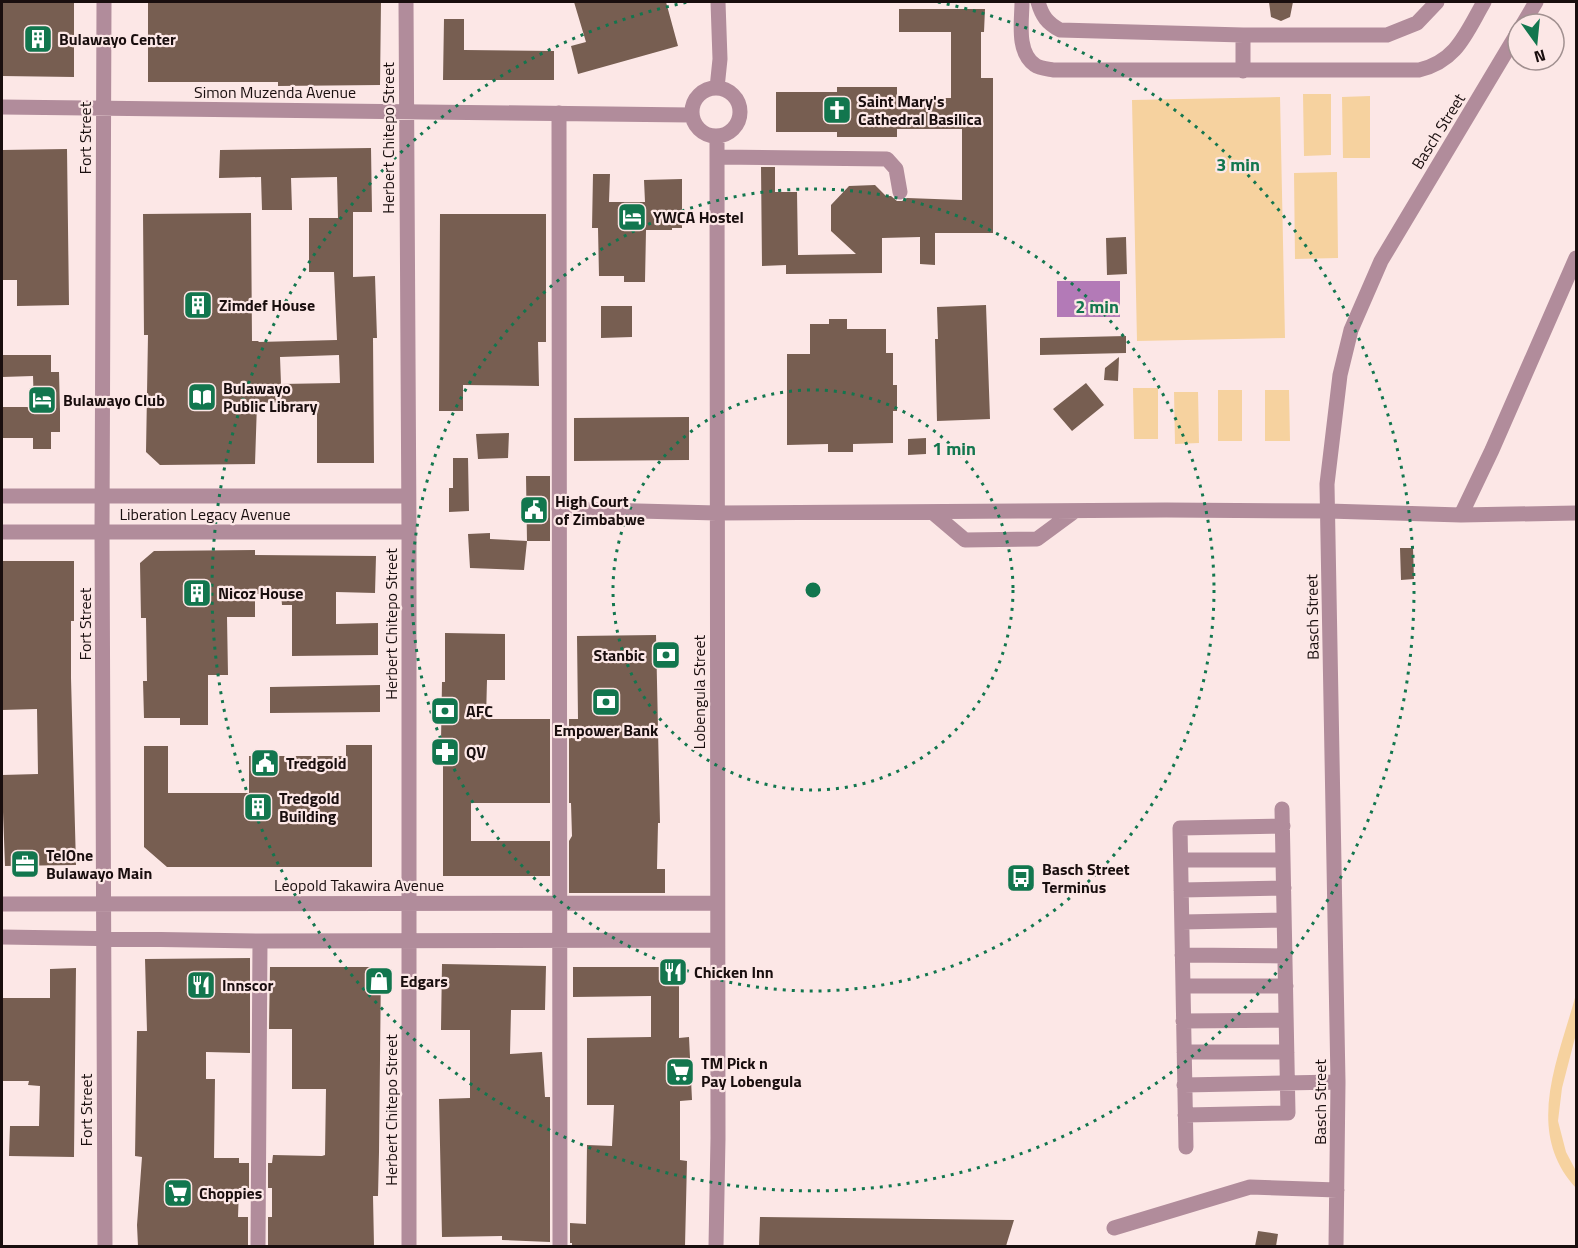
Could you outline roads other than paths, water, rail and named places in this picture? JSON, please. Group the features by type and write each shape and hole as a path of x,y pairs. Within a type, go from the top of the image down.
{"street":[{"name":"Fort Street","path":"104,2 102,532 105,1246"},
{"name":"Herbert Chitepo Street","path":"406,2 409,1246"},
{"path":"717,88 720,59 718,2"},
{"path":"1022,2 1022,41 1026,55 1035,65 1053,70 1244,71 1419,70 1434,67 1457,48 1484,2"},
{"path":"1038,2 1041,13 1048,23 1060,30 1243,35 1387,35 1417,23 1437,2"},
{"path":"1243,35 1244,71"},
{"name":"Basch Street","path":"1336,1246 1338,1082 1328,484 1340,375 1351,330 1381,261 1506,52"},
{"path":"717,88 727,91 740,107 735,127 727,134 717,136 708,136 700,131 691,115 698,96 707,90 717,88"},
{"name":"Simon Muzenda Avenue","path":"2,107 691,115"},
{"path":"559,113 560,1246"},
{"name":"Lobengula Street","path":"716,1246 718,1138 717,136"},
{"path":"717,157 887,159 896,169 900,192"},
{"path":"1461,515 1576,258"},
{"name":"Liberation Legacy Avenue","path":"2,496 408,496"},
{"path":"559,508 717,513 1075,511 1328,511 1461,515 1576,513"},
{"path":"932,512 965,540 1027,540 1038,539 1075,511"},
{"name":"Liberation Legacy Avenue","path":"2,531 409,532"},
{"path":"1185,1115 1288,1113 1282,809"},
{"path":"1186,1147 1180,828 1283,826"},
{"path":"1181,860 1283,860"},
{"path":"1181,890 1284,888"},
{"name":"Leopold Takawira Avenue","path":"2,904 717,903"},
{"path":"1182,922 1284,920"},
{"path":"2,937 260,941 717,940"},
{"path":"258,1246 260,941"},
{"path":"1182,955 1285,956"},
{"path":"1183,986 1286,986"},
{"path":"1183,1021 1286,1020"},
{"path":"1184,1052 1287,1052"},
{"path":"1185,1085 1338,1082"},
{"path":"1114,1228 1250,1187 1337,1190"}],"place":[{"name":"Bulawayo Center","path":"38,39"},
{"name":"Saint Mary's Cathedral Basilica","path":"837,110"},
{"name":"YWCA Hostel","path":"632,217"},
{"name":"Zimdef House","path":"198,305"},
{"name":"Bulawayo Public Library","path":"202,397"},
{"name":"Bulawayo Club","path":"42,400"},
{"name":"High Court of Zimbabwe","path":"534,510"},
{"name":"Nicoz House","path":"197,593"},
{"name":"Stanbic","path":"666,655"},
{"name":"Empower Bank","path":"606,702"},
{"name":"AFC","path":"445,711"},
{"name":"QV","path":"445,752"},
{"name":"Tredgold","path":"265,763"},
{"name":"Tredgold Building","path":"258,807"},
{"name":"TelOne Bulawayo Main","path":"25,864"},
{"name":"Basch Street Terminus","path":"1021,878"},
{"name":"Chicken Inn","path":"673,972"},
{"name":"Edgars","path":"379,981"},
{"name":"Innscor","path":"201,985"},
{"name":"TM Pick n Pay Lobengula","path":"680,1072"},
{"name":"Choppies","path":"178,1193"}]}
